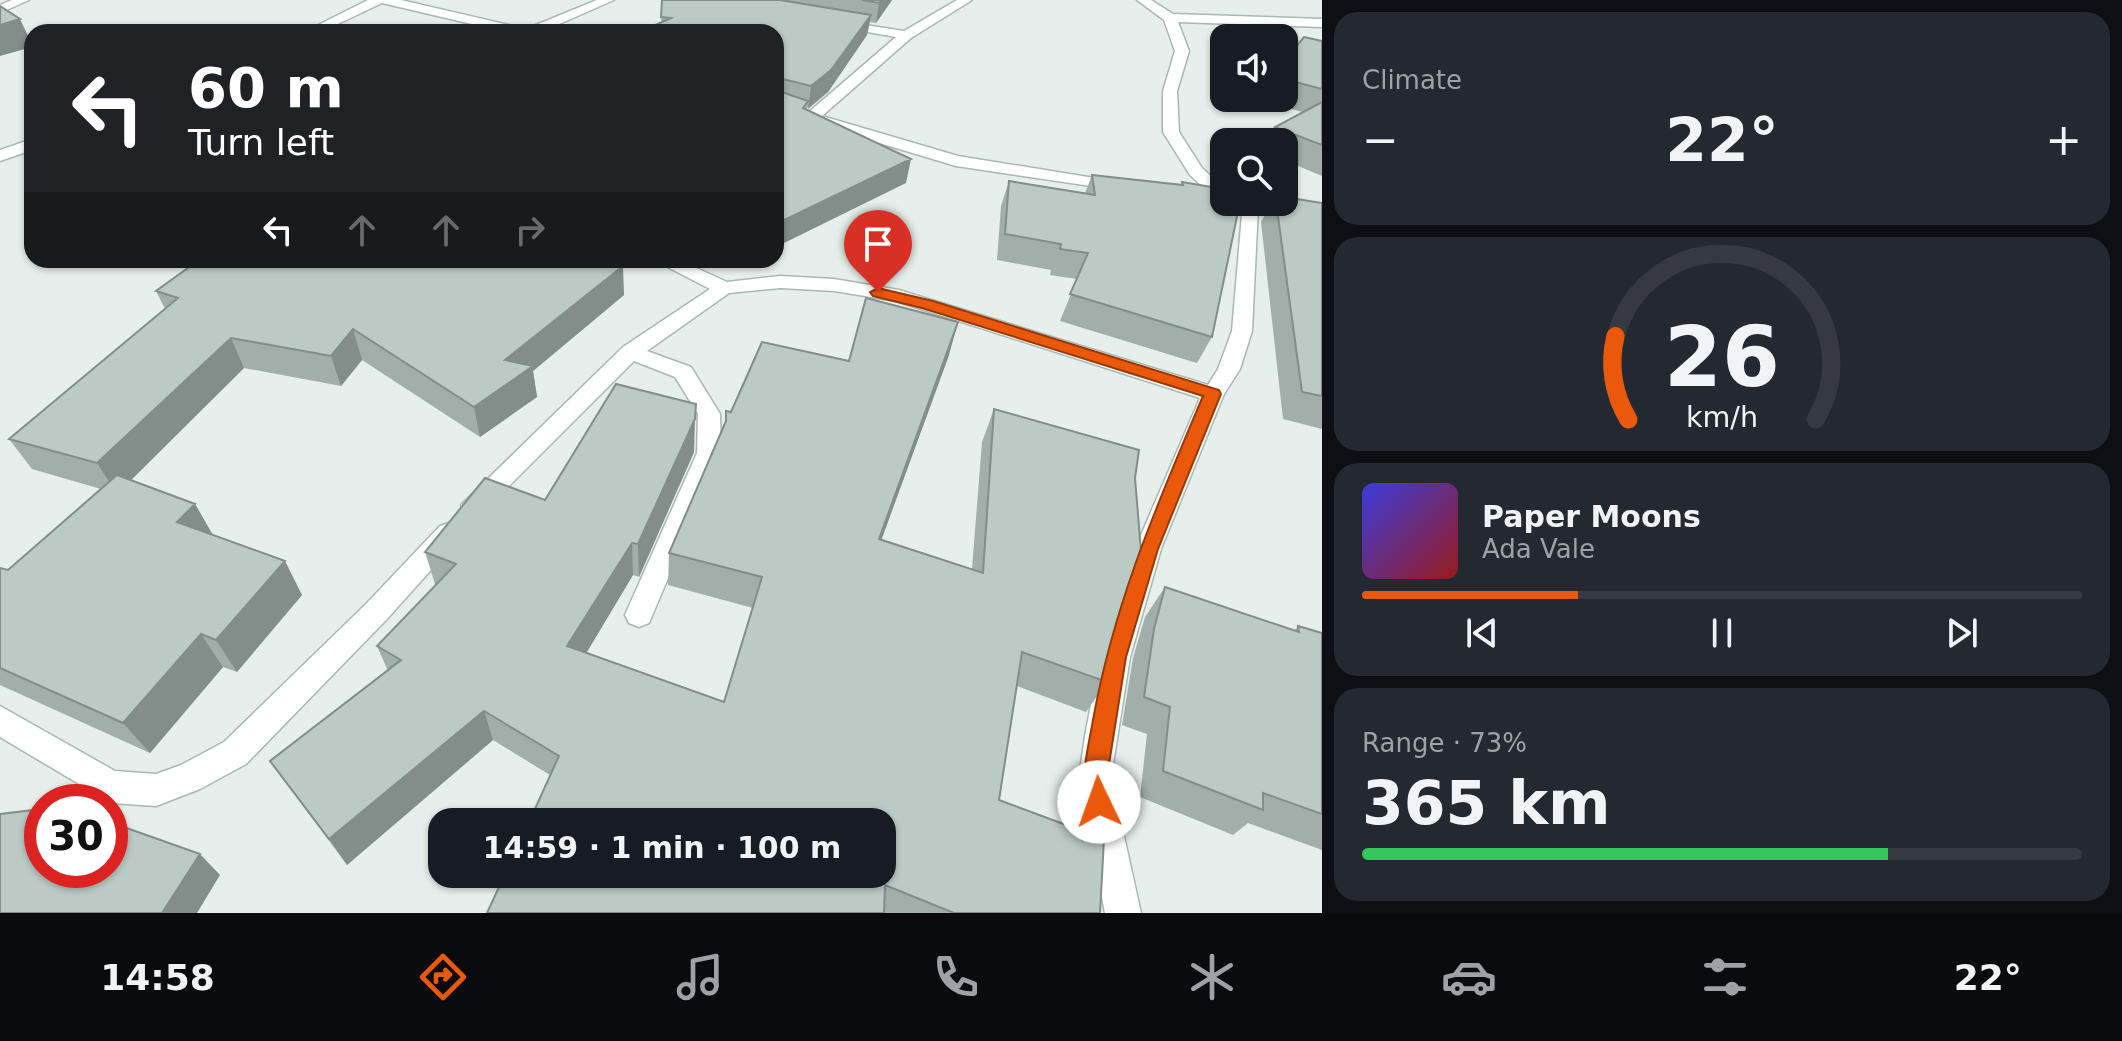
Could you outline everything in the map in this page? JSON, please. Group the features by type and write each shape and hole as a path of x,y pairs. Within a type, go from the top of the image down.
{"street":[{"path":"0,9 23,0"},
{"path":"328,24 378,0"},
{"path":"385,0 488,24"},
{"path":"550,24 608,0"},
{"path":"812,117 906,35 966,0"},
{"path":"1143,0 1170,18 1322,23"},
{"path":"1170,18 1182,51 1170,91 1171,132 1196,171 1210,182"},
{"path":"818,20 906,35"},
{"path":"784,109 956,161 1130,189"},
{"path":"0,156 24,147"},
{"path":"1193,197 1210,199"},
{"path":"1123,913 1095,777 1101,736 1115,657 1148,549 1213,394 1229,369 1242,331 1236,216"},
{"path":"680,268 724,288"},
{"path":"0,720 111,787 156,790 189,778 235,753 376,612 493,484 631,352 724,288 780,282 834,285 899,296 1213,394"},
{"path":"631,352 683,372 709,414 709,453 639,615"}],"building":[{"path":"662,0 780,0 871,15 831,70 811,86 784,79 784,24 658,24 671,18 661,17"},
{"path":"0,6 20,19 0,25"},
{"path":"1304,37 1322,41 1322,89 1298,83 1298,44"},
{"path":"784,93 808,101 803,108 911,159 784,220"},
{"path":"1322,102 1322,145 1298,136 1298,128 1275,127"},
{"path":"1092,175 1183,185 1182,182 1210,187 1210,216 1237,216 1212,337 1070,294 1088,253 1060,249 1061,244 1005,234 1009,181 1095,195"},
{"path":"1298,199 1322,203 1322,396 1302,392 1278,216 1298,216"},
{"path":"188,268 620,268 505,360 533,366 474,407 353,329 331,356 231,338 97,463 9,439 178,298 156,291"},
{"path":"866,298 958,322 879,539 983,573 994,409 1139,450 1135,478 1141,551 1118,625 1107,682 1022,652 999,800 1104,839 1100,913 954,913 892,888 896,888 896,808 535,808 559,756 484,711 329,839 270,761 401,660 377,646 456,564 425,552 485,478 545,500 616,384 696,404 695,419 638,544 632,543 567,646 724,702 762,577 669,553 726,421 726,411 731,412 762,342 849,361"},
{"path":"117,475 195,504 177,522 285,561 216,640 201,634 123,723 0,668 0,568 8,570"},
{"path":"1165,587 1299,632 1298,626 1322,633 1322,814 1263,793 1263,810 1163,771 1170,707 1144,697 1154,629"},
{"path":"24,811 24,888 128,888 128,828 200,854 162,913 0,913 0,814"},
{"path":"499,888 885,888 884,913 487,913"}],"route":[{"path":"878,292 927,304 1213,394 1148,549 1115,657 1095,777 1099,802"}]}
